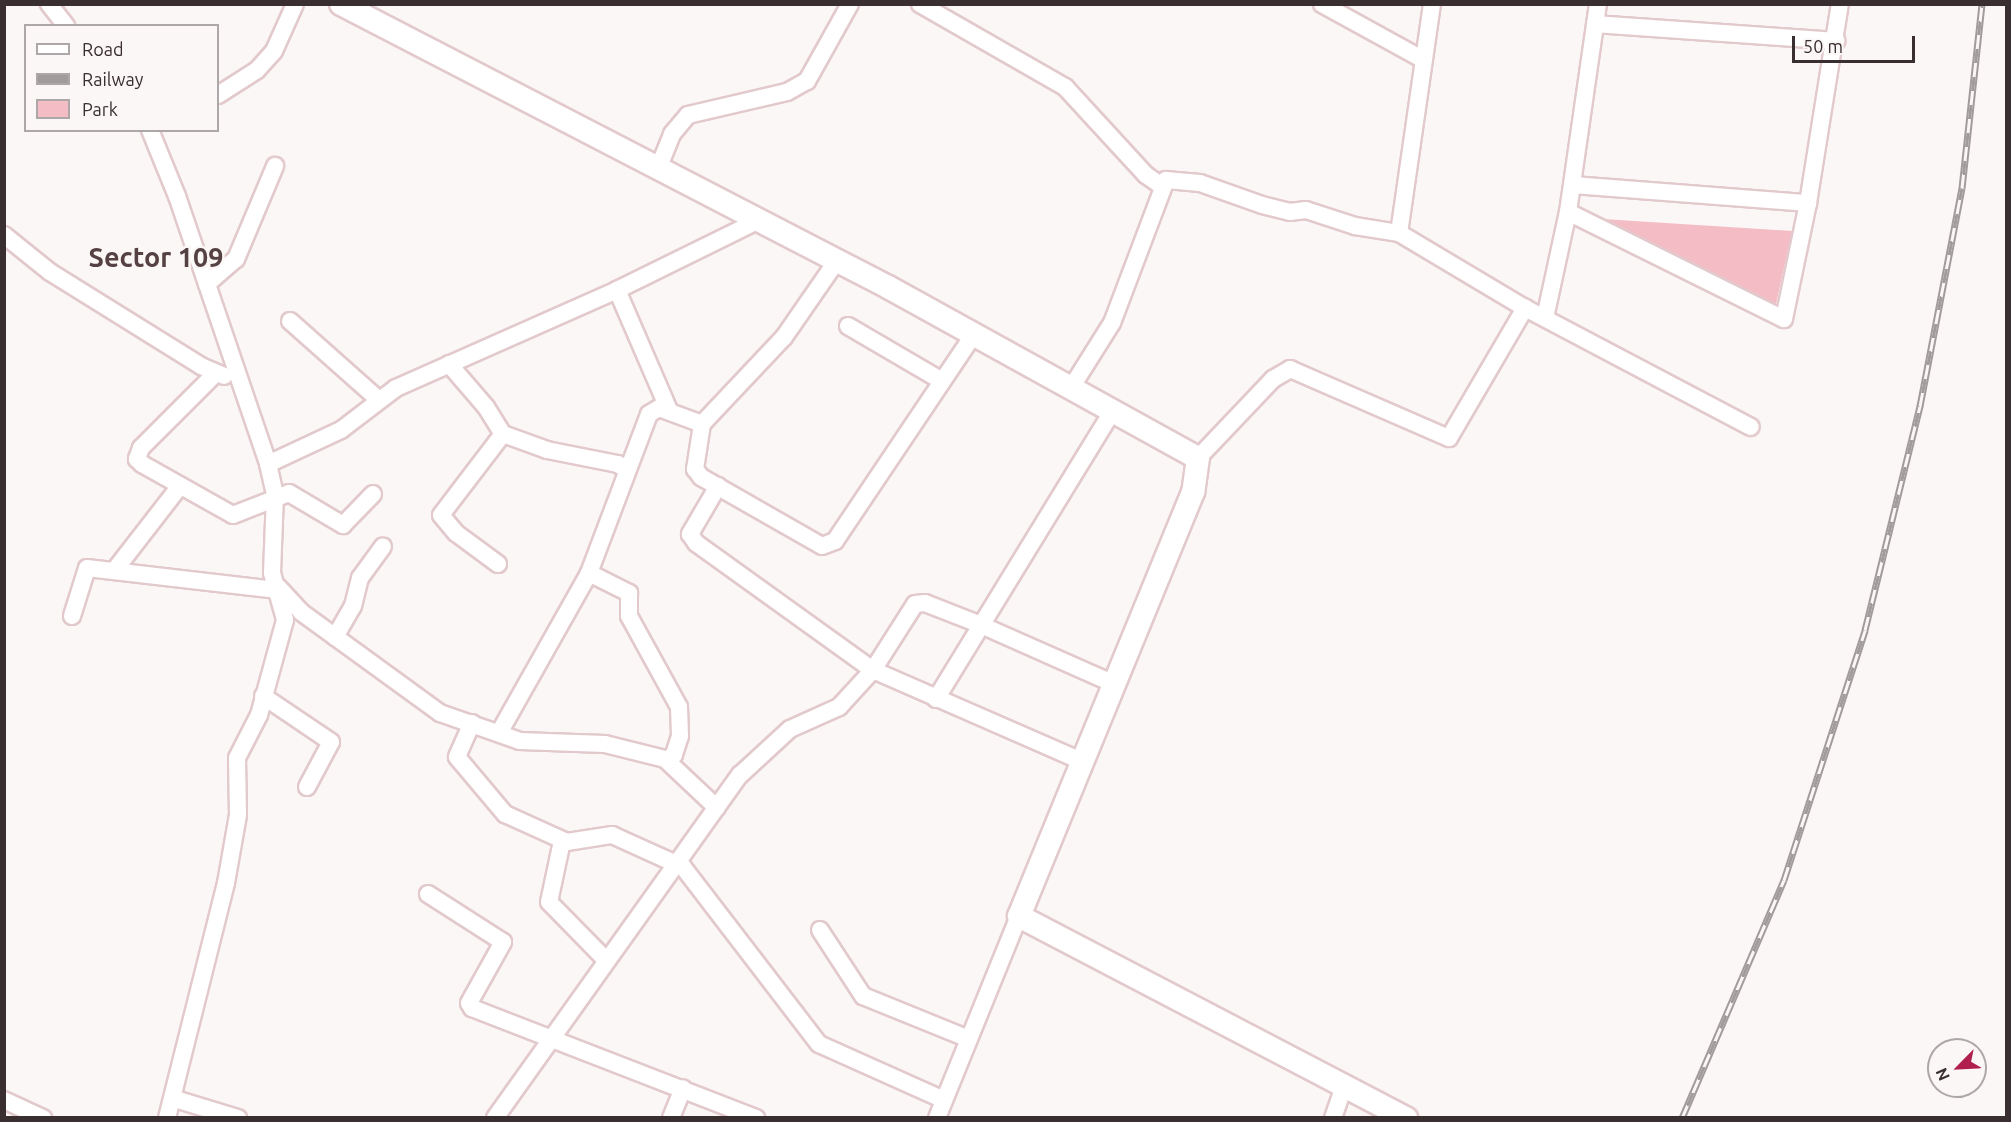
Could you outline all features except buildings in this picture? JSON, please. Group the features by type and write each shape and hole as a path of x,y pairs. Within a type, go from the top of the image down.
{"street":[{"path":"49,4 64,24"},
{"path":"219,94 257,70 274,51 295,4"},
{"path":"341,4 974,334 1198,458"},
{"path":"658,169 672,134 688,115 787,92 807,81 850,4"},
{"path":"920,4 1065,87 1146,175 1162,186"},
{"path":"1322,4 1424,60"},
{"path":"1399,233 1432,4"},
{"path":"1545,318 1573,185 1598,4"},
{"path":"1568,212 1780,320 1788,314 1836,41 1840,4"},
{"path":"1595,24 1836,41"},
{"path":"151,132 207,284 268,464 275,495 275,586 284,627 259,715 237,758 234,836 175,1099 168,1118"},
{"path":"207,284 236,259 275,166"},
{"path":"1071,388 1117,311 1162,186 1169,179 1184,180 1228,191 1262,205 1290,212 1306,210 1355,226 1399,233 1525,308 1751,427"},
{"path":"1573,185 1808,202"},
{"path":"268,464 341,430 396,388 617,290 757,221"},
{"path":"4,235 50,272 216,373 240,380"},
{"path":"836,262 784,337 702,424 695,470 718,486 822,546 830,545 974,334"},
{"path":"617,290 669,410"},
{"path":"937,1118 1112,683 1196,483 1198,458 1273,379 1290,369 1449,438 1525,308"},
{"path":"290,321 379,400"},
{"path":"848,326 942,381"},
{"path":"449,364 486,407 502,434 532,446 618,464 627,470"},
{"path":"216,373 137,453 142,464 233,515 245,513 275,495 298,495 343,525 373,494"},
{"path":"499,733 589,573 649,414 656,408 669,410 702,424"},
{"path":"936,699 1113,410"},
{"path":"498,564 462,538 441,515 502,434"},
{"path":"114,572 180,486"},
{"path":"718,486 690,534 693,541 873,670 1081,761"},
{"path":"335,637 353,606 360,578 383,546"},
{"path":"72,616 82,572 92,567 114,572 275,586 301,612 440,713 528,742 605,744 666,760 717,808"},
{"path":"589,573 629,593 629,615 680,707 680,736 674,755 666,760"},
{"path":"495,1118 740,775 786,733 834,712 873,670 915,604 925,603 981,625 1112,683"},
{"path":"263,696 331,742 307,787"},
{"path":"472,723 456,754 505,814 562,841 612,835 676,863 693,875 819,1044 944,1100"},
{"path":"562,841 549,902 606,960"},
{"path":"428,894 503,942 469,1006 756,1118"},
{"path":"1019,916 1406,1118"},
{"path":"820,930 863,996 969,1039"},
{"path":"1333,1118 1344,1086"},
{"path":"671,1118 683,1088"},
{"path":"175,1099 238,1118"},
{"path":"4,1100 43,1118"}],"green space":[{"path":"1587,218 1792,231 1773,318"}],"railway":[{"path":"1682,1118 1784,880 1865,630 1920,406 1962,188 1982,4"}],"district":[{"name":"Sector 109","path":"156,258"}]}
